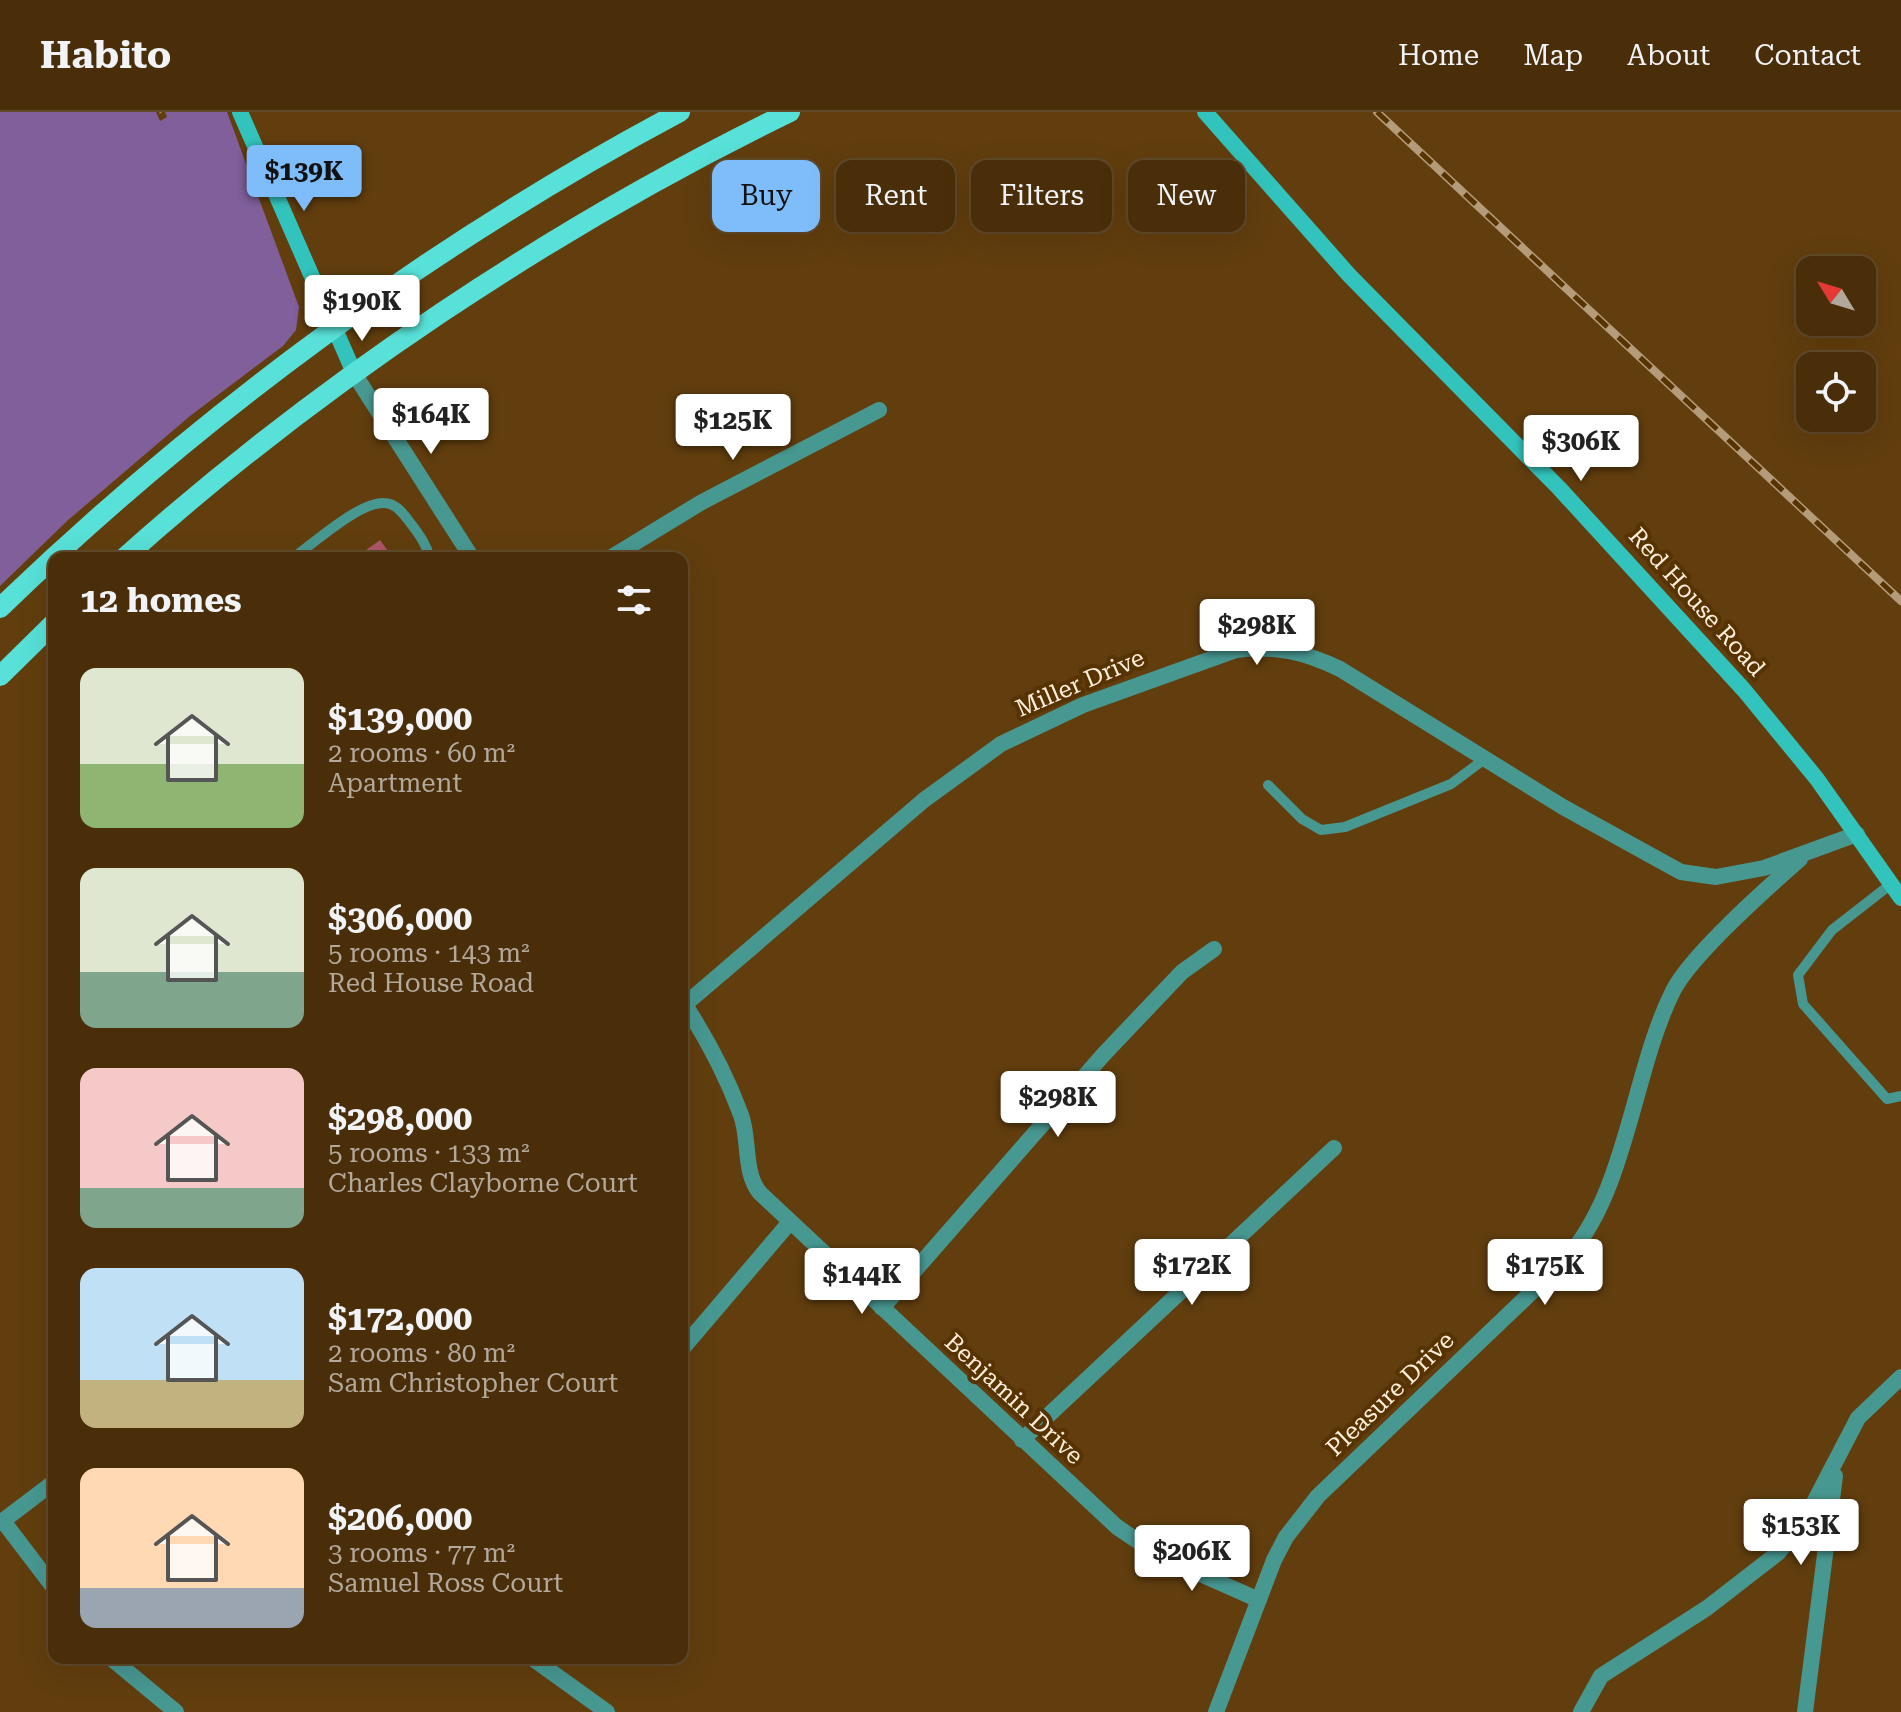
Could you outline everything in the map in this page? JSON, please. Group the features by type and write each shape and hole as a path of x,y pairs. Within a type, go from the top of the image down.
{"main road":[{"path":"240,112 332,329 355,375"},
{"path":"62,552 166,459 332,329 533,195 680,112"},
{"path":"132,552 355,375 548,244 681,168 790,112"},
{"name":"Red House Road","path":"1205,112 1349,275 1634,568 1760,708 1857,834 1896,891"},
{"path":"0,608 48,565"},
{"path":"0,676 48,629"}],"street":[{"path":"355,375 468,552"},
{"path":"620,552 702,502 879,410"},
{"name":"Miller Drive","path":"688,1003 924,800 1001,744 1083,705 1213,656 1259,647 1300,651 1340,669 1681,872 1699,877 1732,875 1803,856 1857,834"},
{"name":"Pleasure Drive","path":"1216,1712 1286,1537 1318,1496 1567,1259 1584,1238 1607,1190 1643,1070 1674,987 1711,944 1803,856"},
{"path":"882,1308 1104,1054 1182,972 1214,949"},
{"name":"Benjamin Drive","path":"688,1012 708,1043 741,1114 754,1186 1106,1518 1144,1547 1259,1600"},
{"path":"1022,1440 1334,1148"},
{"path":"688,1342 790,1222"},
{"path":"1581,1712 1601,1676 1707,1608 1778,1553 1806,1518 1849,1432 1872,1402 1901,1377"},
{"path":"1805,1712 1831,1488 1849,1432"},
{"path":"48,1487 2,1522 48,1580"},
{"path":"118,1664 176,1712"},
{"path":"540,1664 607,1712"}],"lane":[{"path":"301,552 366,506 385,502 406,517 427,545 429,552"},
{"path":"1268,785 1302,819 1321,830 1345,827 1451,784 1486,758"},
{"path":"1896,891 1832,930 1798,975 1803,1004 1887,1099 1901,1096"}],"shaded area":[{"path":"0,112 156,112 160,121 167,117 165,112 227,112 299,307 296,330 283,346 190,416 67,521 0,586"}],"building":[{"path":"380,540 389,552 363,552"}],"railway":[{"path":"1377,112 1901,601"}]}
